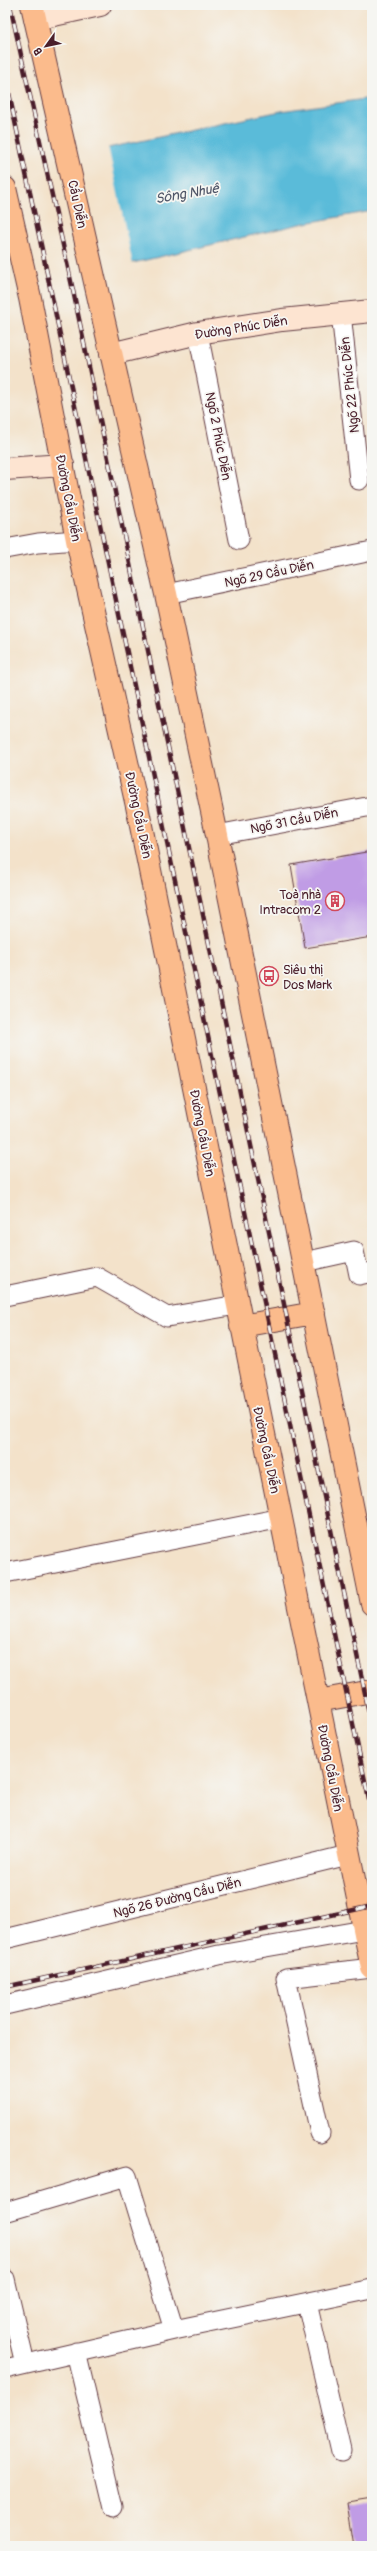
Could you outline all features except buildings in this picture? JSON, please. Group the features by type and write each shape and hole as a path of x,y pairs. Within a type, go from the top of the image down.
{"highway":[{"name":"Cầu Diễn","path":"33,12 61,129 111,354"},
{"name":"Đường Cầu Diễn","path":"5,188 30,298 77,540 137,806 241,1326 282,1518 348,1855 364,1892 372,1968"},
{"path":"111,354 166,594 217,835 372,1604"},
{"path":"241,1326 314,1313"},
{"path":"318,1701 372,1691"}],"street":[{"path":"33,12 100,5"},
{"name":"Đường Phúc Diễn","path":"111,354 198,333 282,320 372,311"},
{"name":"Ngõ 22 Phúc Diễn","path":"341,313 359,480"},
{"name":"Ngõ 2 Phúc Diễn","path":"198,333 240,540"},
{"path":"5,469 63,465"},
{"path":"5,548 38,543 77,540"},
{"name":"Ngõ 29 Cầu Diễn","path":"166,594 372,551"},
{"name":"Ngõ 31 Cầu Diễn","path":"217,835 372,806"},
{"path":"304,1262 354,1251 359,1275 372,1272"},
{"path":"5,1296 97,1277 166,1318 237,1305"},
{"path":"5,1573 282,1518"},
{"name":"Ngõ 26 Đường Cầu Diễn","path":"5,1939 348,1855"},
{"path":"5,2005 219,1955 368,1930"},
{"path":"320,2133 286,1978 372,1968"},
{"path":"5,2212 127,2176 174,2330"},
{"path":"5,2279 25,2364"},
{"path":"5,2369 174,2330 372,2289"},
{"path":"307,2303 341,2451"},
{"path":"76,2352 113,2508"}],"water":[{"name":"Sông Nhuệ","path":"372,98 372,211 300,224 5,293 5,170 281,111"}],"pier":[{"path":"108,146 133,265 5,295 5,168"}],"railway":[{"path":"10,5 74,295 372,1727"},
{"path":"5,74 372,1814"},
{"path":"5,1987 372,1906"}],"place":[{"name":"Toà nhà Intracom 2","path":"335,901"},
{"name":"Siêu thị Dos Mark","path":"269,976"}]}
